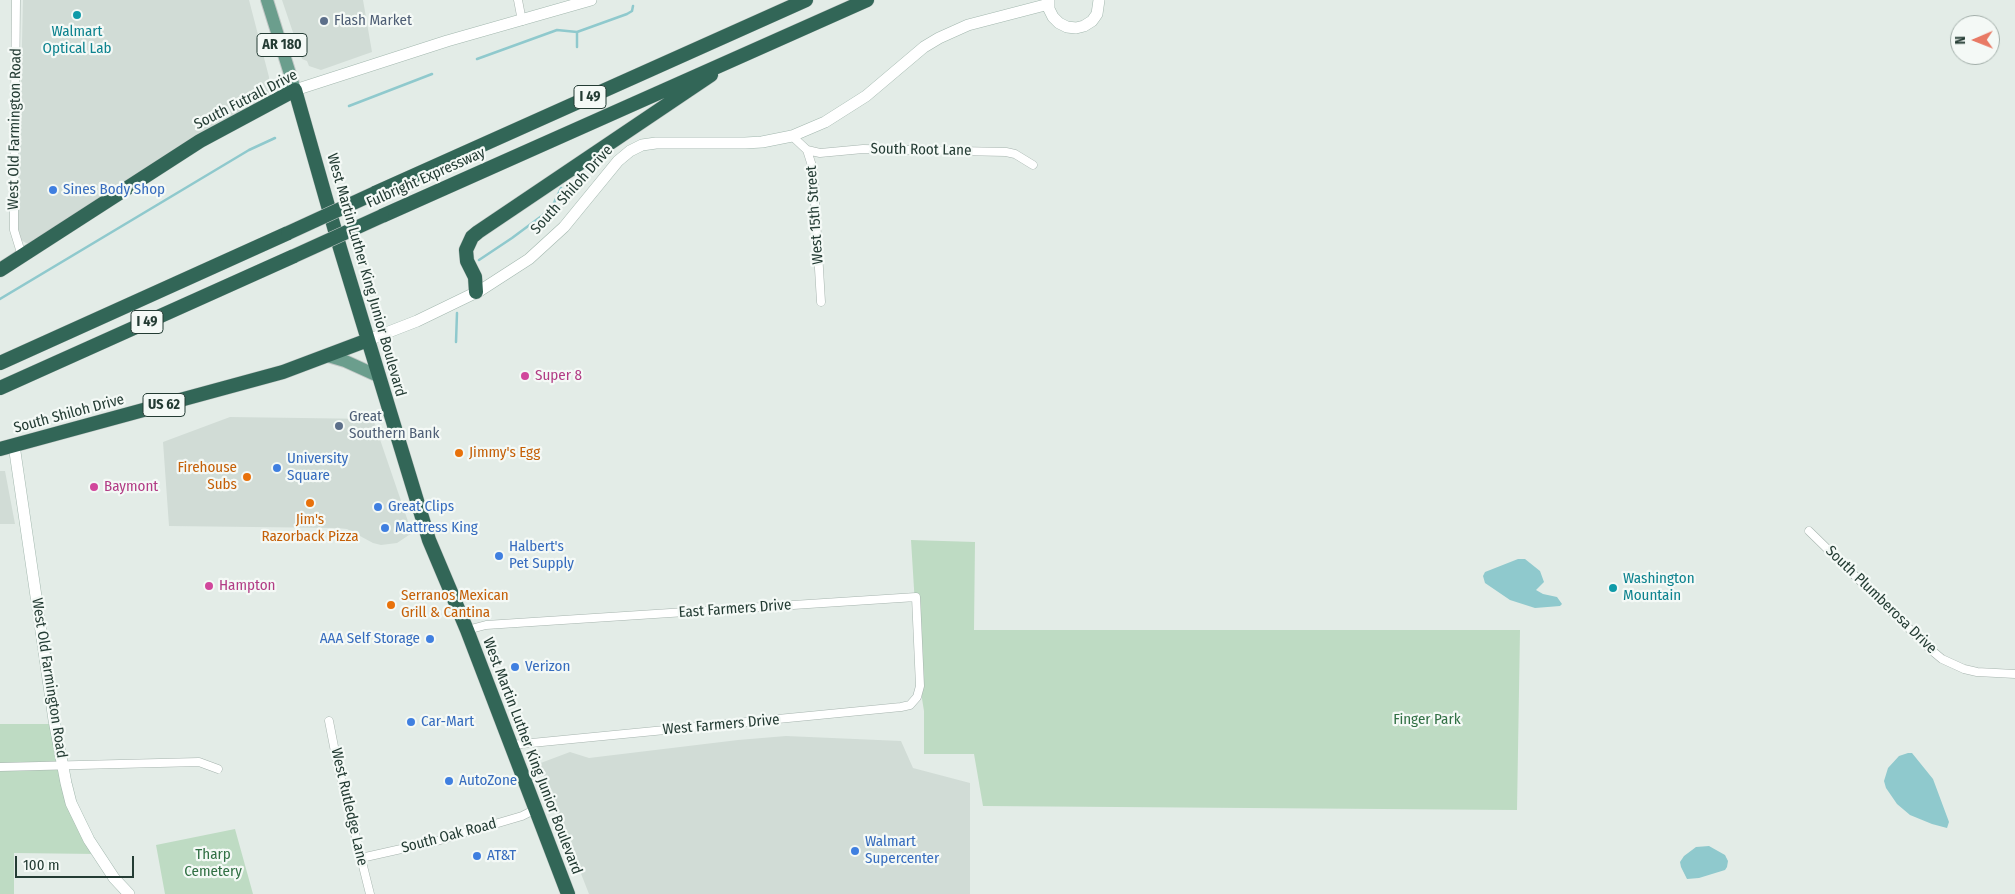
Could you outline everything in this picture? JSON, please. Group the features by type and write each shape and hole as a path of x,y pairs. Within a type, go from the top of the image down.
{"highway":[{"name":"Fulbright Expressway","path":"0,363 806,0"},
{"name":"Fulbright Expressway","path":"0,388 866,0"},
{"path":"476,292 475,277 466,255 468,244 478,232 743,54"},
{"name":"South Futrall Drive","path":"0,270 200,141 295,90"},
{"name":"West Martin Luther King Junior Boulevard","path":"295,90 378,376 429,540 466,630 568,894"},
{"name":"South Shiloh Drive","path":"0,449 256,380 328,356 368,340"}],"main road":[{"name":"West Martin Luther King Junior Boulevard","path":"267,0 295,90"},
{"path":"328,356 346,361 378,376"}],"street":[{"name":"West Old Farmington Road","path":"16,0 14,230 22,256"},
{"path":"518,0 522,20"},
{"name":"South Futrall Drive","path":"295,90 448,41 591,0"},
{"path":"1049,2 1053,17 1067,27 1076,28 1092,21 1097,14 1099,0"},
{"name":"South Shiloh Drive","path":"368,340 417,322 513,271 545,246 564,227 612,169 630,151 642,145 656,142 745,143 778,140 792,136 825,122 866,96 924,47 939,38 968,25 1049,2"},
{"name":"West 15th Street","path":"792,136 806,150 813,169 821,302"},
{"name":"South Root Lane","path":"806,150 820,153 863,149 1006,152 1015,154 1033,165"},
{"name":"West Old Farmington Road","path":"14,445 62,766 71,802 89,840 114,878 129,894"},
{"name":"South Plumberosa Drive","path":"1809,531 1942,659 1964,669 1977,672 2015,674"},
{"name":"East Farmers Drive","path":"466,630 486,625 916,597 920,686"},
{"name":"West Farmers Drive","path":"510,745 900,708 910,704 917,697 920,686"},
{"name":"West Rutledge Lane","path":"329,720 370,894"},
{"path":"0,767 199,762 218,769"},
{"name":"South Oak Road","path":"361,858 437,841 522,816 536,809"}],"shaded area":[{"path":"23,0 249,0 269,77 269,95 198,136 31,243 26,243 21,240 18,229"},
{"path":"282,0 363,0 372,52 321,70 309,66 307,61 302,59"},
{"name":"University Square","path":"230,417 373,419 412,533 397,543 381,545 373,543 347,529 337,528 169,526 163,442"},
{"path":"0,471 5,471 15,524 0,524"},
{"path":"786,736 901,741 913,768 970,783 970,894 589,894 538,764 570,752 589,758"}],"green space":[{"name":"Finger Park","path":"911,540 975,542 974,630 1520,630 1517,810 983,806 974,754 924,754 924,711 920,686"},
{"path":"0,724 55,724 62,766 97,854 14,853 14,894 0,894"},
{"name":"Tharp Cemetery","path":"235,829 253,894 165,894 156,845"}],"water":[{"path":"1518,559 1525,559 1540,571 1544,582 1536,590 1543,594 1557,597 1562,604 1560,606 1535,608 1510,600 1485,583 1483,576 1485,572"},
{"path":"1912,753 1933,779 1949,822 1947,828 1910,815 1897,804 1886,788 1884,781 1888,768 1899,756"},
{"path":"1709,846 1725,855 1728,861 1725,870 1699,878 1687,879 1680,862 1684,856 1696,847"}],"waterway":[{"path":"477,59 557,30 577,32 627,14 632,11 633,6"},
{"path":"577,32 577,47"},
{"path":"349,106 432,74"},
{"path":"0,299 249,150 275,138"},
{"path":"479,260 543,215 553,205 561,188"},
{"path":"456,342 457,313"}],"place":[{"name":"Walmart Optical Lab","path":"77,15"},
{"name":"Flash Market","path":"324,21"},
{"name":"Sines Body Shop","path":"53,190"},
{"name":"Super 8","path":"525,376"},
{"name":"Great Southern Bank","path":"339,426"},
{"name":"Jimmy's Egg","path":"459,453"},
{"name":"University Square","path":"277,468"},
{"name":"Firehouse Subs","path":"247,477"},
{"name":"Baymont","path":"94,487"},
{"name":"Jim's Razorback Pizza","path":"310,503"},
{"name":"Great Clips","path":"378,507"},
{"name":"Mattress King","path":"385,528"},
{"name":"Halbert's Pet Supply","path":"499,556"},
{"name":"Hampton","path":"209,586"},
{"name":"Washington Mountain","path":"1613,588"},
{"name":"Serranos Mexican Grill & Cantina","path":"391,605"},
{"name":"AAA Self Storage","path":"430,639"},
{"name":"Verizon","path":"515,667"},
{"name":"Car-Mart","path":"411,722"},
{"name":"AutoZone","path":"449,781"},
{"name":"Walmart Supercenter","path":"855,851"},
{"name":"AT&T","path":"477,856"}]}
